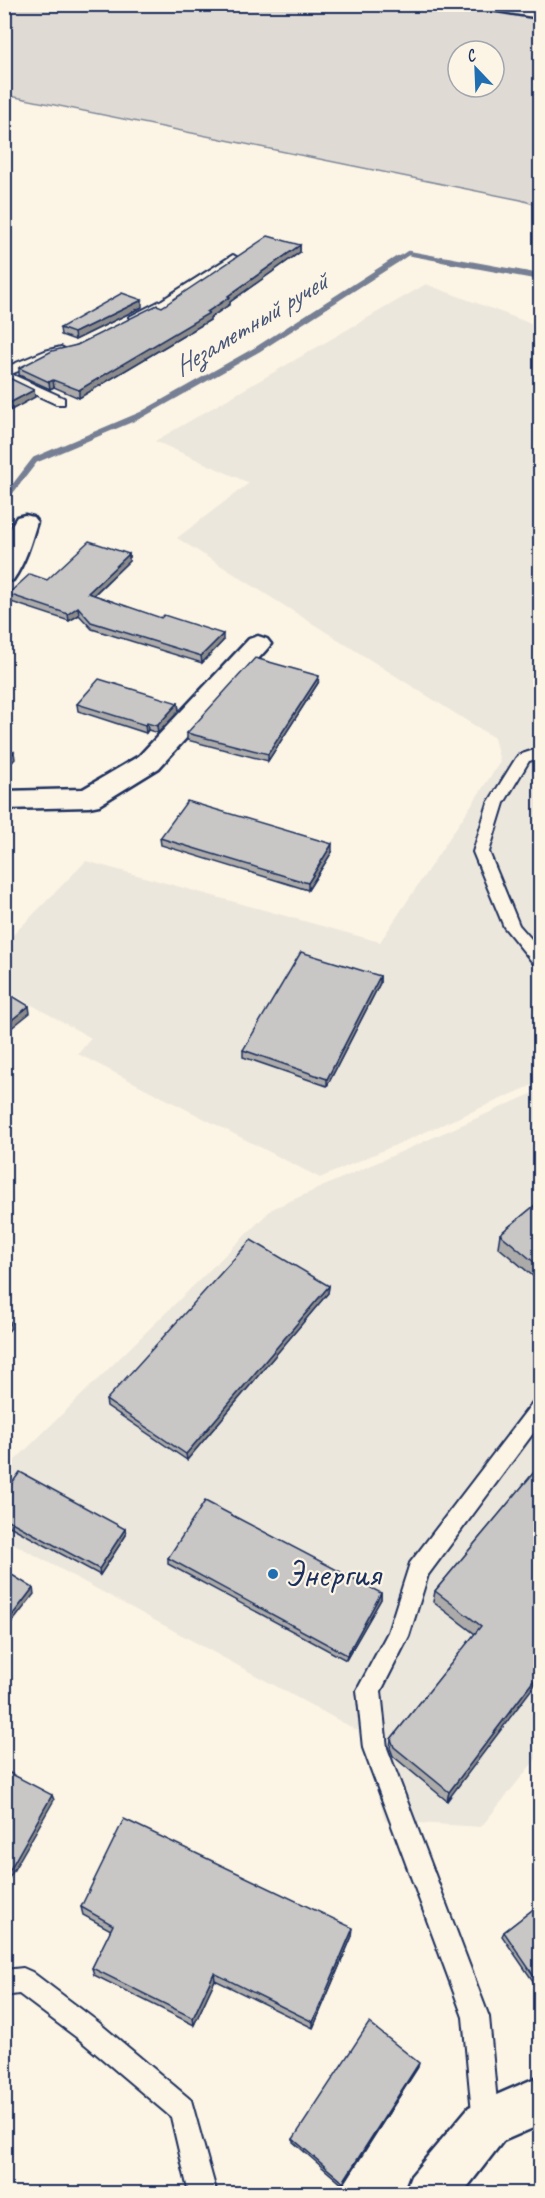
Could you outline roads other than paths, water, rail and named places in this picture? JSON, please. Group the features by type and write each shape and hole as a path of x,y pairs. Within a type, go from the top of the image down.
{"main road":[{"path":"484,4 540,14"},
{"path":"4,575 19,543 25,522"},
{"path":"4,800 89,798 149,762 258,644"},
{"path":"429,2193 486,2124 540,2100"}],"lane":[{"path":"124,322 166,302 233,258"},
{"path":"4,374 49,353 73,348"},
{"path":"4,374 60,401"},
{"path":"540,753 524,758 496,803 481,852 512,927 540,960"},
{"path":"486,2124 476,2018 375,1748 369,1690 398,1636 418,1570 540,1408"},
{"path":"4,1983 23,1981 89,2031 182,2109 203,2193"}],"waterway":[{"name":"Незаметный ручей","path":"396,261 408,253 451,261"},
{"name":"Незаметный ручей","path":"4,500 35,460 141,415 258,349 398,259"},
{"name":"Незаметный ручей","path":"442,259 540,277"}],"place":[{"name":"Энергия","path":"273,1574"}]}
